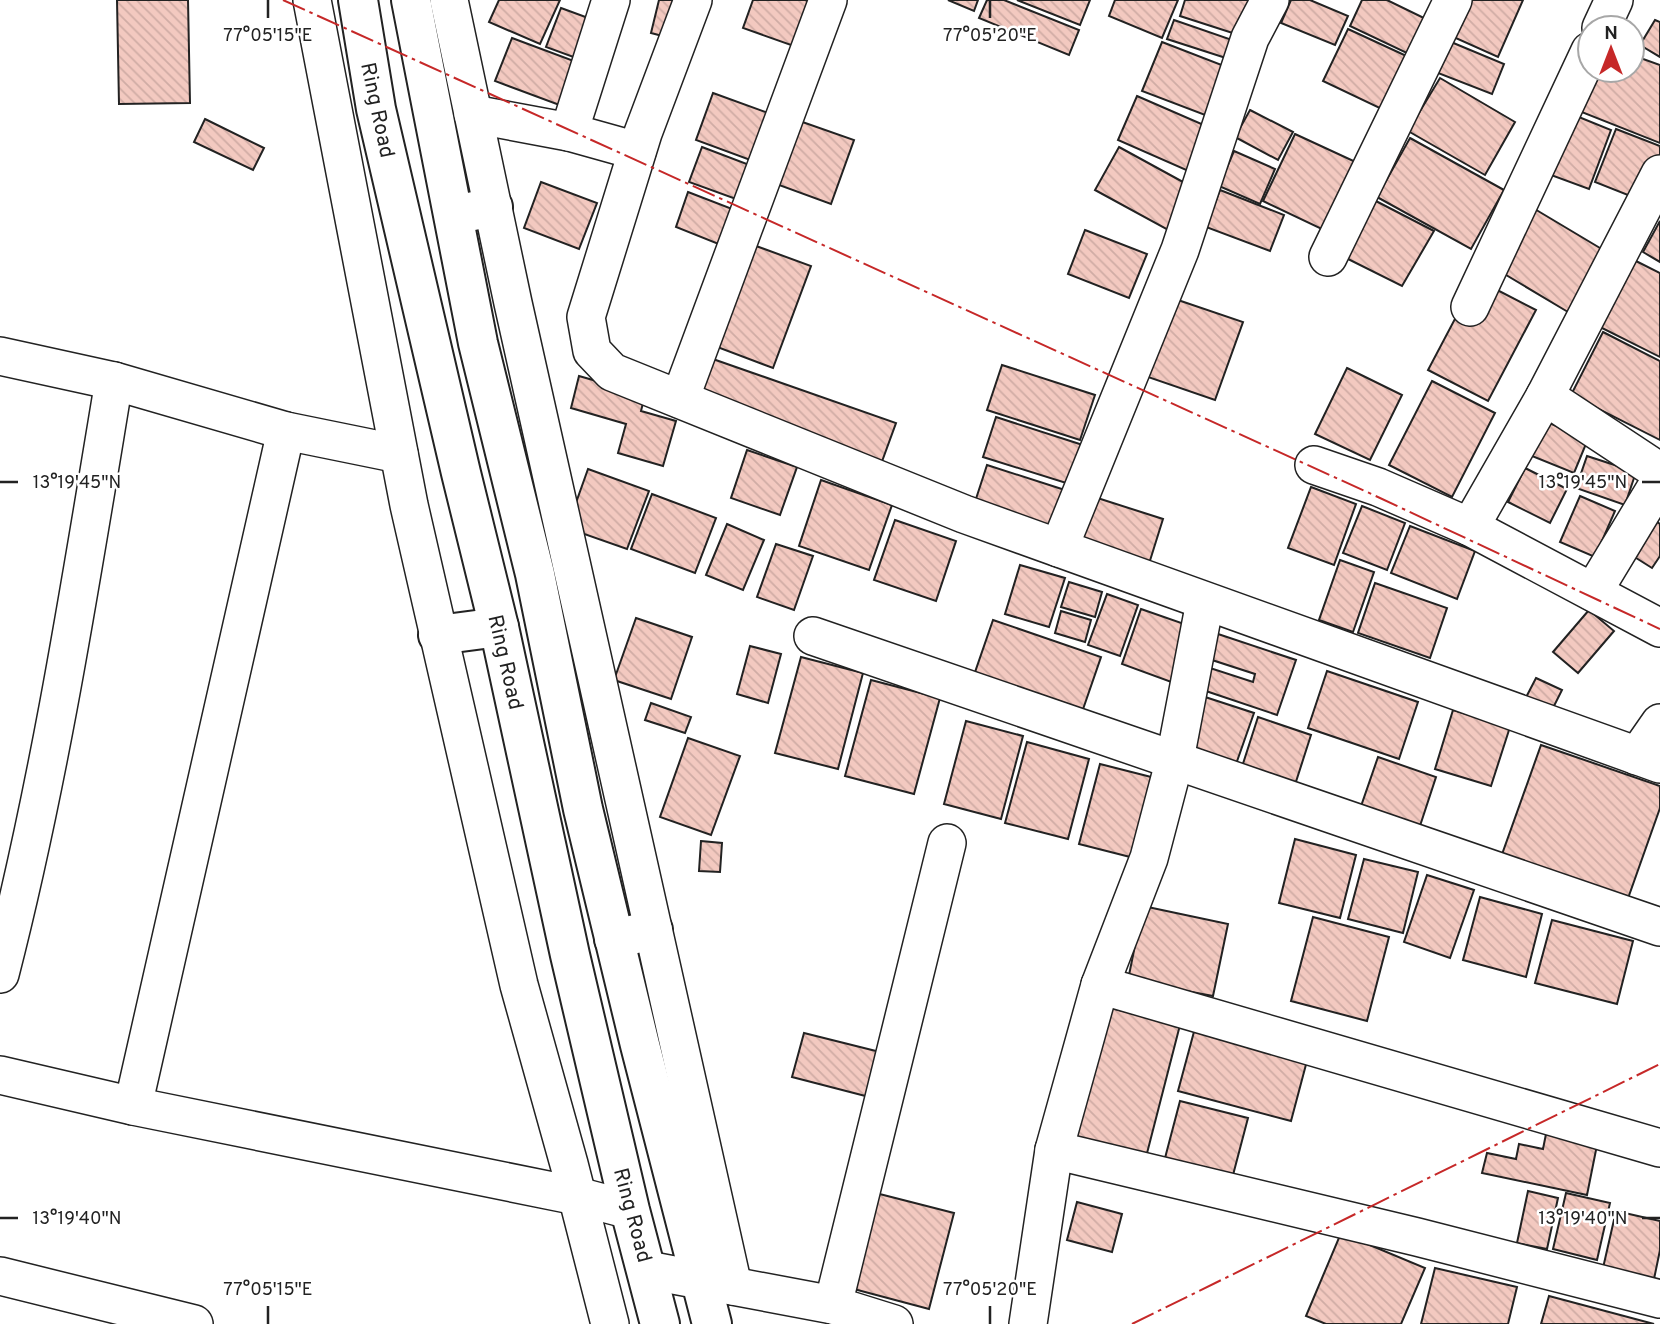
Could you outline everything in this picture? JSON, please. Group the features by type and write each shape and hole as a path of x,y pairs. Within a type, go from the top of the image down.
{"highway":[{"name":"Ring Road","path":"358,0 376,109 499,627 570,955 630,1210 660,1324"},
{"path":"411,0 478,343 535,574 583,809 614,939 717,1283 712,1324"},
{"path":"454,215 493,207"},
{"path":"438,635 499,627"},
{"path":"614,939 653,930"}],"street":[{"path":"449,0 653,930 717,1283"},
{"path":"569,132 611,0"},
{"path":"693,0 637,151 586,317 592,351 612,372 964,514 1649,760 1660,723"},
{"path":"680,399 828,0"},
{"path":"1059,548 1180,250 1250,38 1270,0"},
{"path":"1328,257 1454,0"},
{"path":"307,2 438,635 519,985 610,1324"},
{"path":"1470,307 1576,81"},
{"path":"473,114 569,132 637,151"},
{"path":"1470,527 1545,396 1660,174"},
{"path":"0,356 114,381 286,431 399,454"},
{"path":"0,974 12,879 69,651 114,381"},
{"path":"1545,396 1660,471"},
{"path":"133,1106 286,431"},
{"path":"1314,464 1378,487 1470,527 1660,628"},
{"path":"1593,592 1660,481"},
{"path":"1028,1324 1054,1150 1100,985 1149,858 1175,759 1205,602"},
{"path":"813,636 1660,927"},
{"path":"833,1305 947,843"},
{"path":"1100,985 1660,1148"},
{"path":"0,1075 133,1106 577,1196 630,1210"},
{"path":"1054,1150 1660,1298"},
{"path":"647,1270 833,1305 894,1324"},
{"path":"0,1276 194,1324"}],"building":[{"path":"117,0 188,0 190,103 119,104"},
{"path":"499,0 560,0 540,44 489,22"},
{"path":"659,0 683,0 674,39 651,33"},
{"path":"753,0 805,0 825,7 808,51 743,28"},
{"path":"948,0 978,0 974,11"},
{"path":"987,0 1004,0 1079,30 1069,55 979,18"},
{"path":"1017,0 1090,0 1080,25"},
{"path":"1115,0 1178,0 1162,38 1109,16"},
{"path":"1185,0 1257,0 1245,37 1180,16"},
{"path":"1291,0 1310,0 1348,16 1335,45 1281,23"},
{"path":"1362,0 1387,0 1428,20 1411,55 1350,26"},
{"path":"1465,0 1523,0 1498,57 1449,35"},
{"path":"561,8 613,27 598,66 546,47"},
{"path":"1174,20 1238,42 1232,60 1167,39"},
{"path":"1655,20 1660,22 1660,57 1646,49 1646,35"},
{"path":"1348,29 1413,59 1388,112 1323,81"},
{"path":"512,38 598,70 581,113 495,81"},
{"path":"1162,42 1232,69 1213,118 1142,91"},
{"path":"1451,42 1504,64 1492,94 1438,73"},
{"path":"1646,60 1660,65 1660,143 1574,109 1584,84 1646,84"},
{"path":"1440,78 1515,122 1485,175 1408,131"},
{"path":"713,93 771,114 753,161 696,140"},
{"path":"1137,96 1213,129 1193,173 1118,140"},
{"path":"1250,110 1293,132 1278,160 1235,137"},
{"path":"1564,111 1611,130 1589,189 1540,171"},
{"path":"791,118 854,140 831,204 768,181"},
{"path":"205,119 264,148 253,170 194,142"},
{"path":"1616,129 1660,146 1660,173 1648,203 1595,182"},
{"path":"1295,134 1360,164 1328,232 1263,201"},
{"path":"1410,138 1504,190 1471,249 1377,197"},
{"path":"702,147 760,169 747,203 689,182"},
{"path":"1119,147 1194,188 1170,231 1095,190"},
{"path":"1234,151 1275,169 1260,204 1219,186"},
{"path":"541,182 597,203 579,249 524,228"},
{"path":"1220,190 1284,215 1270,251 1206,227"},
{"path":"688,192 740,212 726,247 676,227"},
{"path":"1372,199 1434,231 1402,286 1342,256"},
{"path":"1528,205 1605,251 1568,312 1491,266"},
{"path":"1660,221 1660,262 1643,252"},
{"path":"1085,230 1147,254 1129,298 1068,274"},
{"path":"734,238 811,266 773,368 696,339"},
{"path":"1632,259 1660,273 1660,357 1598,326"},
{"path":"1476,279 1536,310 1488,401 1428,370"},
{"path":"1172,298 1243,322 1215,400 1145,376"},
{"path":"1603,332 1660,361 1660,440 1571,395"},
{"path":"710,358 896,423 873,486 688,422"},
{"path":"1002,365 1095,395 1080,440 987,410"},
{"path":"1347,368 1402,395 1370,460 1315,434"},
{"path":"579,376 645,395 641,411 676,421 663,466 618,453 626,424 571,408"},
{"path":"1432,381 1495,413 1452,497 1389,465"},
{"path":"996,417 1092,448 1079,487 983,457"},
{"path":"1542,420 1588,439 1574,473 1527,454"},
{"path":"747,450 797,467 780,515 731,498"},
{"path":"1587,456 1636,472 1625,505 1576,488"},
{"path":"987,465 1071,492 1057,535 973,508"},
{"path":"1525,468 1567,489 1550,523 1508,502"},
{"path":"588,469 649,491 627,549 567,528"},
{"path":"821,480 892,505 869,570 799,546"},
{"path":"1311,487 1356,504 1334,565 1288,548"},
{"path":"652,494 716,518 695,573 631,549"},
{"path":"1085,494 1163,519 1148,567 1070,542"},
{"path":"1580,496 1615,511 1595,557 1560,542"},
{"path":"1362,506 1405,523 1387,570 1343,553"},
{"path":"895,520 956,541 936,601 874,580"},
{"path":"1656,521 1660,524 1660,556 1652,568 1633,556"},
{"path":"727,524 764,540 743,590 706,575"},
{"path":"1410,526 1475,551 1457,599 1391,573"},
{"path":"776,544 813,556 794,610 757,597"},
{"path":"1340,560 1374,572 1353,632 1319,620"},
{"path":"1020,565 1065,578 1049,627 1005,614"},
{"path":"1069,582 1102,592 1095,617 1061,607"},
{"path":"1375,583 1447,608 1430,658 1358,633"},
{"path":"1107,594 1138,605 1120,656 1088,645"},
{"path":"1141,609 1193,627 1174,683 1122,664"},
{"path":"1589,610 1614,631 1578,673 1553,652"},
{"path":"1061,611 1091,620 1085,642 1055,633"},
{"path":"636,618 692,637 671,699 614,680"},
{"path":"993,620 1101,657 1081,715 973,678"},
{"path":"1218,634 1296,660 1277,715 1200,689 1207,667 1253,682 1255,674 1209,659"},
{"path":"750,646 781,654 768,703 737,694"},
{"path":"801,657 863,673 838,769 775,753"},
{"path":"1327,671 1418,702 1399,759 1308,728"},
{"path":"1536,678 1562,690 1547,720 1521,707"},
{"path":"871,680 940,698 914,794 845,776"},
{"path":"1199,695 1254,713 1235,767 1180,749"},
{"path":"651,703 691,717 685,733 645,720"},
{"path":"1453,710 1510,727 1491,786 1435,769"},
{"path":"1258,717 1311,735 1293,791 1240,773"},
{"path":"966,721 1023,736 1001,819 944,804"},
{"path":"688,738 740,756 711,835 660,817"},
{"path":"1027,742 1089,759 1068,839 1005,823"},
{"path":"1541,745 1660,786 1660,808 1626,904 1500,860"},
{"path":"1378,757 1436,777 1417,835 1358,815"},
{"path":"1100,764 1163,780 1142,860 1079,844"},
{"path":"1295,839 1356,855 1340,918 1279,903"},
{"path":"701,841 722,843 720,872 699,871"},
{"path":"1364,859 1418,872 1403,933 1348,919"},
{"path":"1427,875 1474,890 1450,958 1404,942"},
{"path":"1480,897 1542,914 1526,977 1463,960"},
{"path":"1143,906 1228,924 1213,996 1128,980"},
{"path":"1313,917 1389,937 1367,1021 1291,1001"},
{"path":"1552,920 1633,941 1617,1004 1535,983"},
{"path":"1107,1007 1180,1025 1145,1161 1072,1142"},
{"path":"1195,1028 1308,1057 1291,1121 1178,1091"},
{"path":"804,1033 888,1054 877,1099 792,1077"},
{"path":"1180,1101 1248,1118 1233,1175 1165,1158"},
{"path":"1546,1134 1597,1145 1587,1195 1482,1173 1487,1153 1516,1159 1519,1144 1543,1149"},
{"path":"860,1189 954,1213 929,1309 835,1284"},
{"path":"1528,1191 1558,1198 1547,1249 1517,1243"},
{"path":"1566,1193 1610,1203 1597,1260 1553,1249"},
{"path":"1077,1202 1122,1214 1112,1252 1067,1240"},
{"path":"1616,1211 1660,1221 1660,1250 1654,1279 1603,1268"},
{"path":"1341,1233 1425,1268 1401,1324 1326,1324 1306,1316"},
{"path":"1435,1268 1517,1287 1508,1324 1421,1324"},
{"path":"1549,1296 1654,1324 1541,1324"}],"power":[{"path":"283,0 1365,491 1660,629"},
{"path":"1132,1324 1660,1064"}]}
